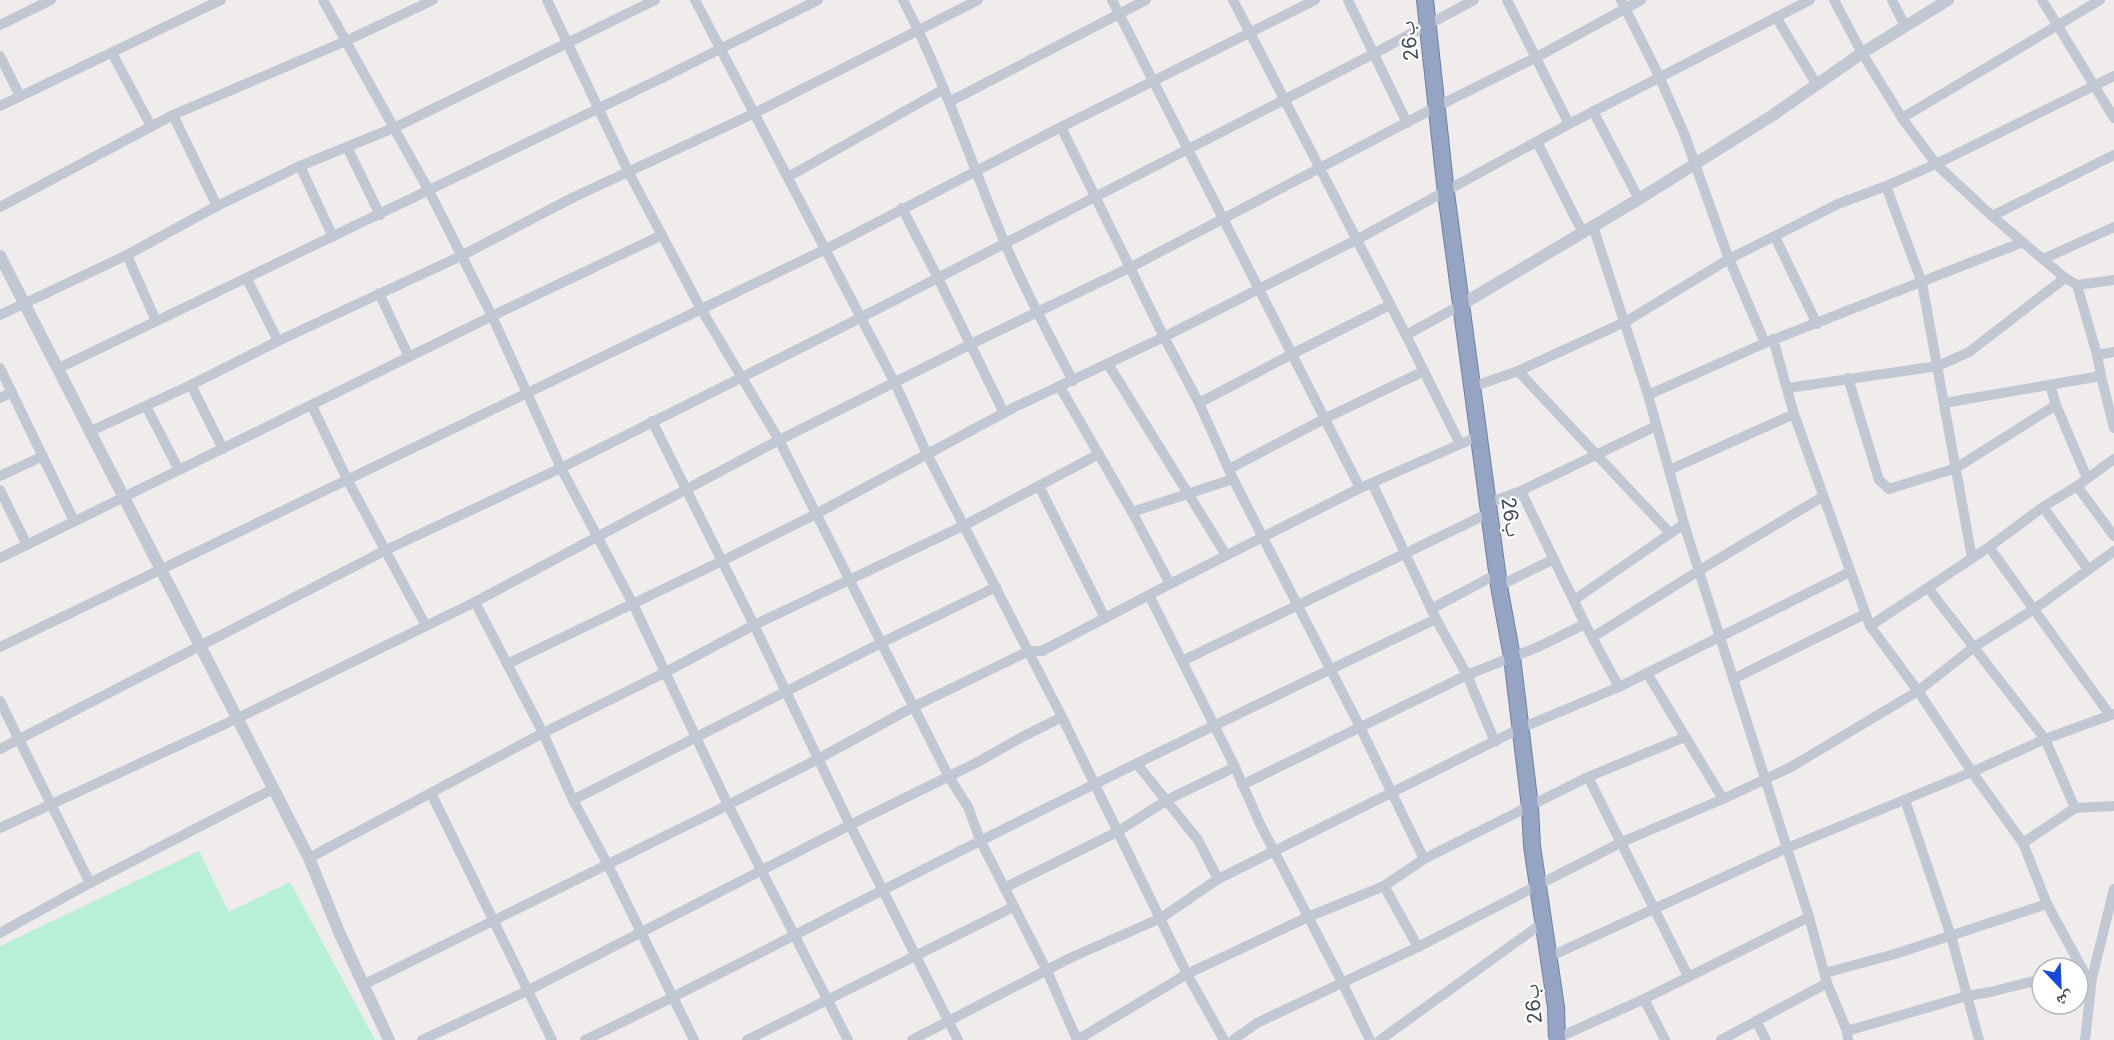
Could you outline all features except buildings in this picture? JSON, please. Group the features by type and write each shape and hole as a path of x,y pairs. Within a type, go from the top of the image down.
{"highway":[{"name":"26ب","path":"1425,0 1446,193 1498,580 1512,657 1530,807 1532,846 1556,1007 1556,1039"}],"street":[{"path":"0,25 50,0"},
{"path":"0,106 221,0"},
{"path":"323,0 429,191 492,316 561,468 633,604 728,805 848,1040"},
{"path":"0,207 172,115 346,41 433,0"},
{"path":"547,0 629,172 701,309 779,440 948,777 968,807 981,842 1047,970 1077,1040 1187,974 1308,917 1384,886 1424,859 1588,777 1685,737"},
{"path":"0,315 127,255 217,206 300,166 396,128 655,0"},
{"path":"695,0 895,383 927,454 1029,651 1187,974 1224,1040"},
{"path":"59,368 720,50 818,0"},
{"path":"903,0 919,30 944,89 1004,244 1073,381"},
{"path":"91,431 461,256 534,217 755,113 978,0"},
{"path":"1112,0 1360,488"},
{"path":"949,102 1146,0"},
{"path":"1233,0 1460,444"},
{"path":"0,647 826,249 1061,127 1315,0"},
{"path":"1348,0 1376,53 1407,123"},
{"path":"0,749 200,648 386,550 561,468 740,376 860,318 1376,53 1474,0"},
{"path":"1507,0 1569,124"},
{"path":"0,828 238,718 475,602 779,440 970,344 1131,267 1438,106 1535,58 1623,4 1641,0"},
{"path":"507,664 722,561 816,514 1004,412 1164,337 1356,240 1659,76 1810,0"},
{"path":"1834,0 1862,53 1902,118 1936,164 1992,216 2065,278 2077,285 2114,280"},
{"path":"1892,0 1905,26"},
{"path":"1406,335 1639,200 1773,115 1862,53 1948,0"},
{"path":"2043,0 2114,118"},
{"path":"1902,118 2100,0"},
{"path":"1623,4 1686,136 1729,259 1769,341 1788,388 1794,414 1822,496 1870,626 2023,843 2047,904 2075,956"},
{"path":"1776,17 1816,85"},
{"path":"112,53 151,126"},
{"path":"0,56 20,96"},
{"path":"1472,387 1518,370 1625,322 1729,259 1838,204 1936,164 2114,76"},
{"path":"788,177 944,89"},
{"path":"1593,111 1639,200"},
{"path":"172,115 217,206"},
{"path":"1061,127 1424,859"},
{"path":"1537,142 1588,229 1625,322 1684,524 1766,780 1826,978 1848,1035 1967,996 2030,982"},
{"path":"347,147 380,214"},
{"path":"1992,216 2114,155"},
{"path":"300,166 333,237"},
{"path":"1886,186 1922,283 1972,558"},
{"path":"902,208 1004,412"},
{"path":"2043,259 2114,227"},
{"path":"0,558 662,235"},
{"path":"1775,237 1817,324"},
{"path":"1648,395 1769,341 2023,242"},
{"path":"127,255 156,321"},
{"path":"0,256 309,858 339,932 389,1040"},
{"path":"1788,388 1938,366 1969,352 2065,278"},
{"path":"247,279 278,341"},
{"path":"2077,285 2097,355 2114,428"},
{"path":"379,293 409,357"},
{"path":"1199,403 1390,305"},
{"path":"2097,355 2114,352"},
{"path":"1108,364 1226,555"},
{"path":"0,368 74,521"},
{"path":"1518,370 1669,532"},
{"path":"1132,512 1188,494 1232,474 1326,418 1424,371"},
{"path":"1944,403 2101,376"},
{"path":"1848,378 1879,480 1889,489 1956,468 2056,405"},
{"path":"191,385 223,449"},
{"path":"2050,385 2056,405 2087,478"},
{"path":"1060,387 1100,454 1170,584"},
{"path":"0,398 12,392"},
{"path":"146,406 179,470"},
{"path":"312,406 347,479 426,626"},
{"path":"1669,470 1794,414"},
{"path":"652,421 958,1040"},
{"path":"1182,661 1656,426"},
{"path":"363,986 728,805 913,707 1029,651 1042,651 1360,488 1479,436"},
{"path":"309,858 543,733 754,625 965,525 1100,454"},
{"path":"0,476 43,456"},
{"path":"1870,626 1989,547 2114,459"},
{"path":"1372,483 1434,614 1467,675 1495,742"},
{"path":"1039,486 1105,618"},
{"path":"2077,486 2114,536"},
{"path":"0,490 27,545"},
{"path":"1521,491 1585,624 1619,687"},
{"path":"1593,637 1822,496"},
{"path":"2043,507 2088,569"},
{"path":"1574,600 1669,532 1684,524"},
{"path":"1549,957 1787,848 2045,740 2112,715 1989,547"},
{"path":"1233,1040 1257,1023 1418,947 1622,842 1766,780 1827,747 1918,691 1974,647 2033,610 2114,552"},
{"path":"585,1040 674,998 883,890 1329,670 1498,580 1554,559"},
{"path":"912,1040 1070,958 1161,918 1218,879 1519,729 1619,687 1850,572"},
{"path":"573,800 996,587"},
{"path":"1928,588 2045,740 2075,808"},
{"path":"1149,596 1370,1040"},
{"path":"475,602 543,733 573,800 607,863 694,1040"},
{"path":"1733,679 1865,614"},
{"path":"1242,785 1467,675 1538,647 1585,624"},
{"path":"1647,673 1723,799"},
{"path":"0,701 90,883"},
{"path":"422,1040 527,991 1062,717"},
{"path":"1137,764 1198,840 1218,879"},
{"path":"1004,888 1117,832 1167,800 1234,767"},
{"path":"1588,777 1688,976"},
{"path":"0,933 90,883 273,789"},
{"path":"431,793 552,1040"},
{"path":"1905,800 1951,936 1979,1040"},
{"path":"2023,843 2075,808 2114,806"},
{"path":"1384,886 1418,947"},
{"path":"2090,960 2114,890"},
{"path":"1721,1040 1826,978 2047,904"},
{"path":"747,1040 1013,906"},
{"path":"1556,1039 1644,999 1809,918"},
{"path":"1380,1040 1544,922"},
{"path":"1644,999 1665,1040"},
{"path":"2085,1016 2085,1040"},
{"path":"1756,1021 1766,1040"}],"green space":[{"path":"199,851 229,912 290,882 375,1040 0,1040 0,946"}]}
